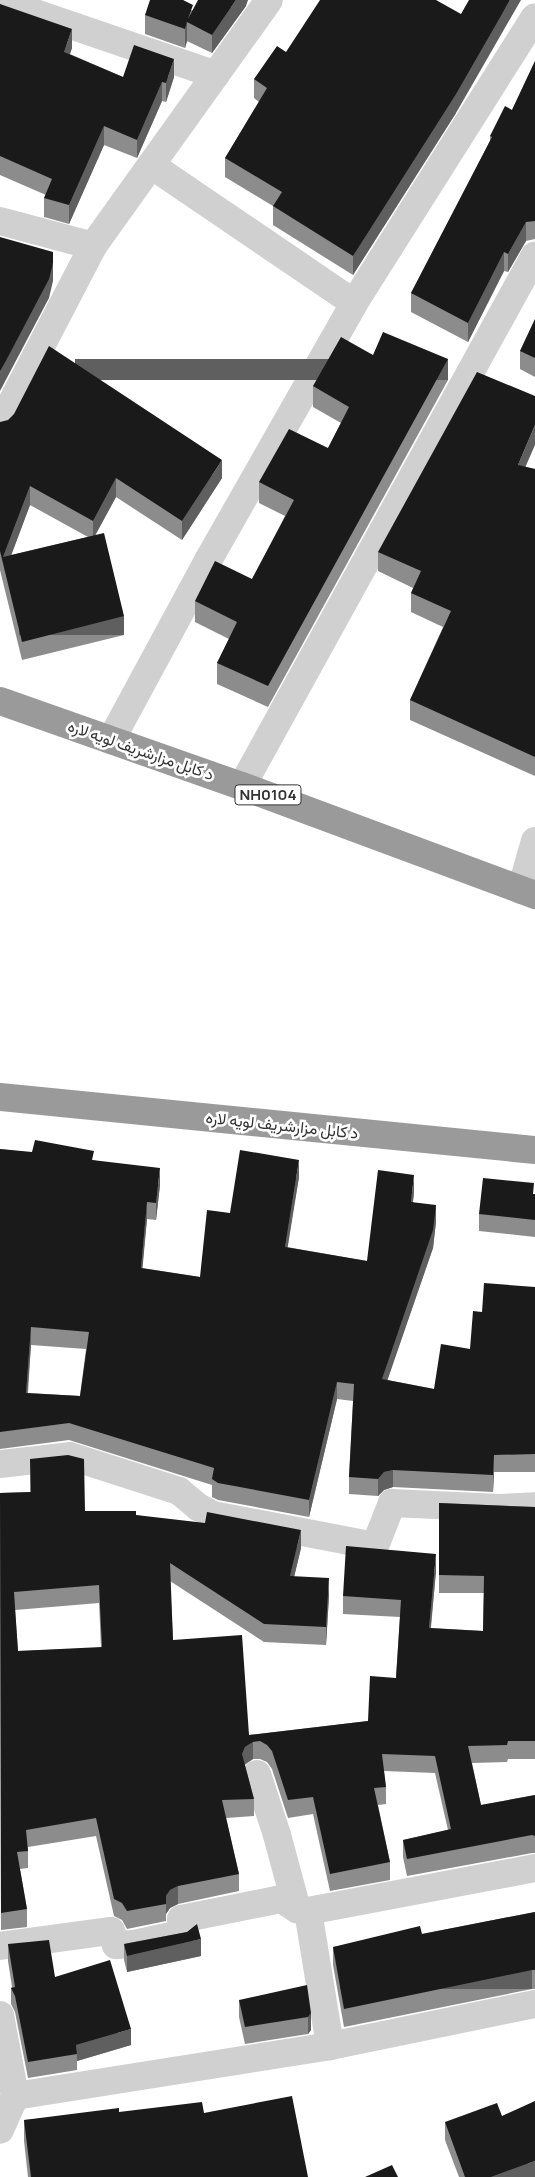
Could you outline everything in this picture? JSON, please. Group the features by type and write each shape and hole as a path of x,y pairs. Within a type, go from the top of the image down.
{"highway":[{"name":"د کابل مزارشریف لویه لاره","path":"0,701 242,786 528,892"},
{"name":"د کابل مزارشریف لویه لاره","path":"0,1097 535,1150"}],"street":[{"path":"0,425 93,246 269,0"},
{"path":"0,1 216,75"},
{"path":"111,740 210,557 354,303 535,17"},
{"path":"151,165 354,303"},
{"path":"0,221 93,246"},
{"path":"242,786 535,255"},
{"path":"528,892 535,841"},
{"path":"0,1464 70,1456 179,1490 198,1507 213,1515 371,1545 377,1541 392,1503 500,1508 535,1506"},
{"path":"257,1774 302,1910 330,2046"},
{"path":"0,1946 111,1931 116,1945 134,1944 184,1933 181,1919 280,1899 302,1910 535,1868"},
{"path":"15,2096 330,2046 535,2004"},
{"path":"0,2015 15,2096 0,2130"}],"building":[{"path":"150,0 183,0 193,5 188,19 198,0 236,0 212,35 187,22 185,29 145,15"},
{"path":"320,0 436,0 461,14 469,0 510,0 456,94 353,256 273,206 282,192 225,158 267,88 254,79 277,46 286,52"},
{"path":"0,4 72,29 64,52 123,77 134,45 174,59 166,83 162,82 137,140 104,126 69,205 44,198 52,179 0,156"},
{"path":"535,61 535,221 526,222 508,254 504,252 468,323 411,293 492,137 490,136 505,106 512,110"},
{"path":"0,237 53,252 53,263 49,279 0,372"},
{"path":"535,319 535,358 520,351"},
{"path":"383,332 448,359 268,686 217,663 237,622 195,601 215,561 252,579 294,500 259,482 289,429 328,448 349,407 313,386 341,337 373,355"},
{"path":"49,346 222,460 182,521 116,478 93,521 30,486 3,557 104,533 124,616 22,642 0,551 0,422 8,420 14,414"},
{"path":"477,372 535,396 535,425 518,465 535,469 535,757 410,700 451,611 411,593 421,571 378,552"},
{"path":"35,1140 94,1151 92,1160 160,1168 156,1203 147,1202 141,1268 200,1277 207,1210 230,1213 240,1150 299,1160 285,1247 367,1261 378,1170 414,1175 411,1202 436,1205 433,1230 382,1379 434,1389 441,1344 470,1349 473,1311 482,1312 484,1283 535,1287 535,1454 494,1455 493,1475 393,1470 384,1472 378,1479 349,1477 354,1384 337,1382 309,1500 218,1483 212,1479 214,1468 69,1423 0,1432 0,1149 32,1152","holes":["31,1327 89,1332 80,1396 26,1393"]},
{"path":"483,1178 534,1183 535,1220 479,1214"},
{"path":"68,1455 84,1459 85,1511 136,1511 136,1515 205,1523 207,1512 301,1530 290,1576 329,1578 326,1627 264,1624 170,1563 173,1640 242,1635 249,1735 368,1721 370,1676 396,1678 401,1600 343,1596 346,1546 436,1554 429,1628 483,1631 484,1576 439,1575 439,1503 535,1507 535,1741 508,1741 507,1745 468,1746 481,1805 535,1795 535,1836 532,1835 407,1859 403,1840 451,1829 435,1756 382,1754 386,1787 374,1788 390,1862 330,1874 313,1797 288,1800 272,1751 260,1741 253,1742 245,1747 242,1754 254,1799 222,1800 239,1874 178,1886 170,1890 166,1896 166,1904 127,1911 122,1903 114,1899 96,1818 26,1830 28,1851 17,1852 27,1909 1,1913 0,1493 31,1492 30,1459","holes":["99,1585 102,1647 18,1651 14,1592"]},
{"path":"535,1912 535,1970 344,2009 333,1947 420,1926 422,1934"},
{"path":"197,1924 201,1939 127,1956 124,1944 187,1932"},
{"path":"49,1940 55,1977 110,1960 131,2029 76,2045 77,2054 28,2062 15,1996 11,1988 15,1987 8,1944"},
{"path":"307,1985 311,2013 308,2017 245,2027 239,2000"},
{"path":"292,2096 308,2177 31,2177 24,2120 119,2108 119,2112 202,2102 204,2113"},
{"path":"535,2101 535,2161 491,2177 465,2177 445,2122 497,2103 502,2116"},
{"path":"392,2165 398,2177 365,2177"}]}
